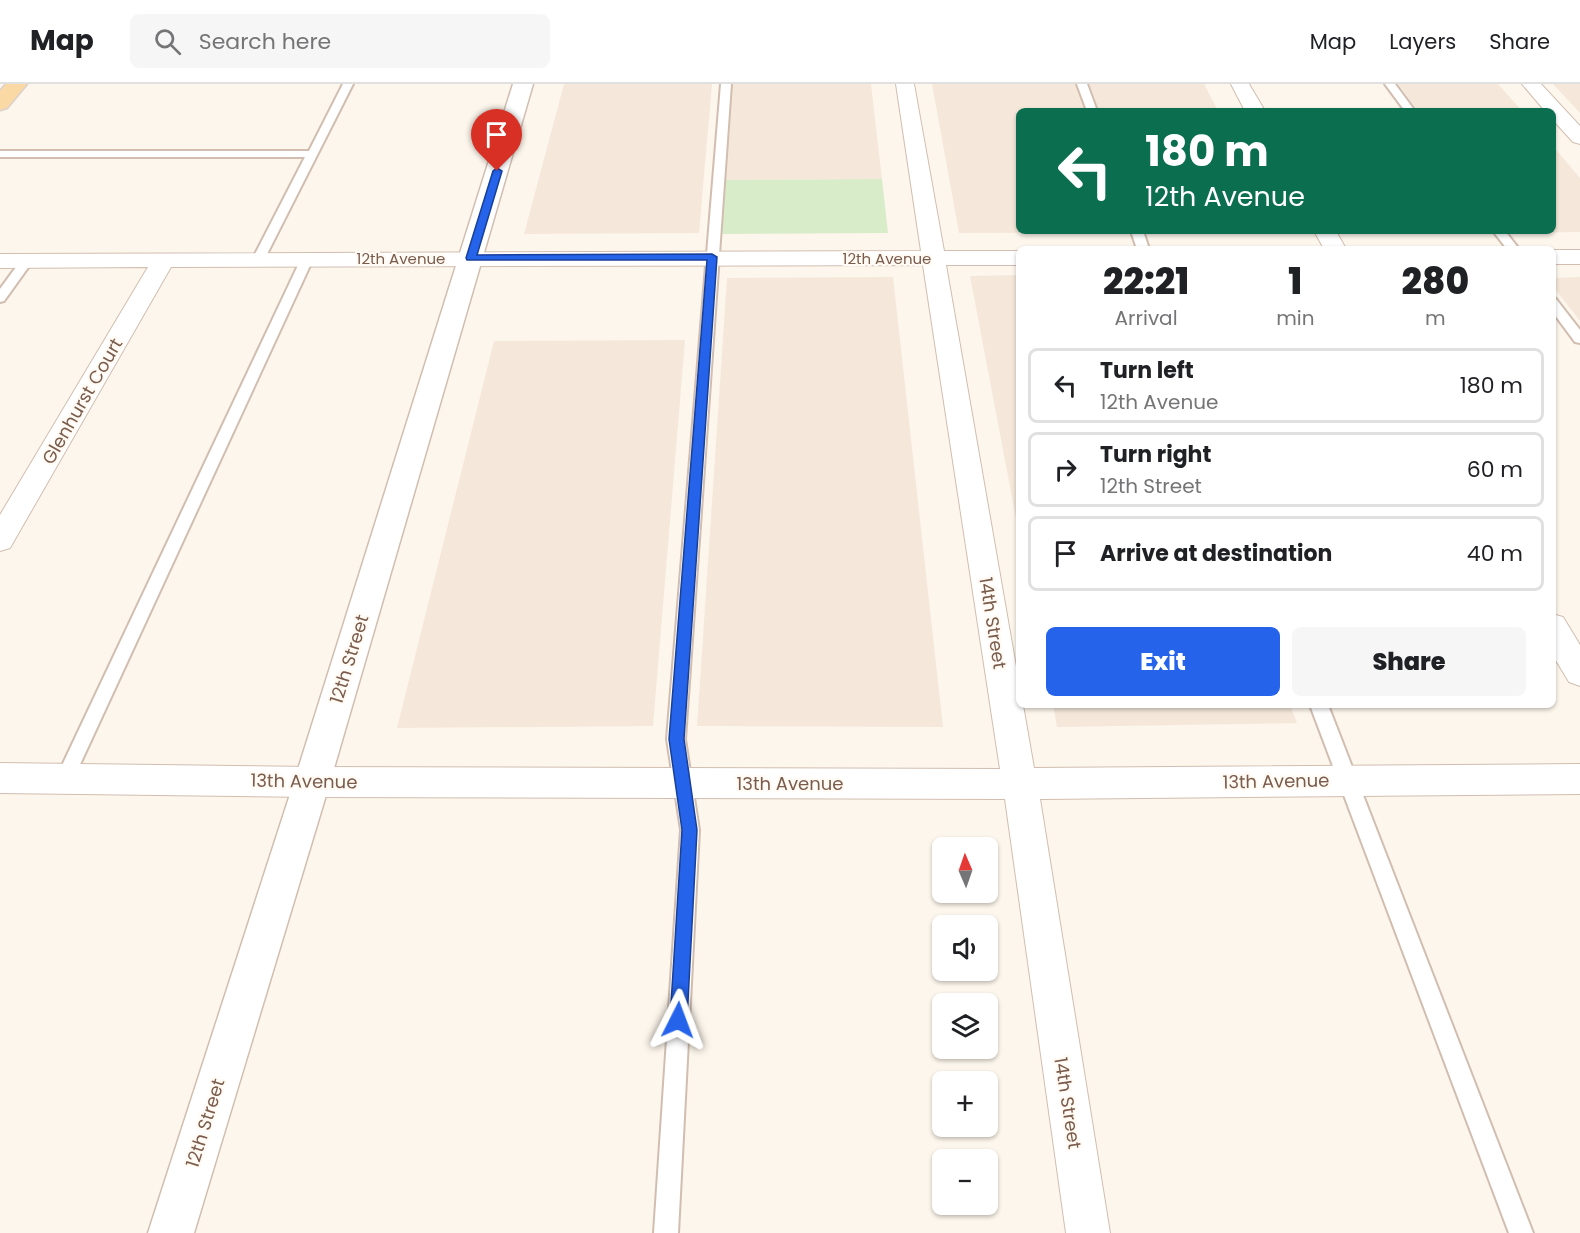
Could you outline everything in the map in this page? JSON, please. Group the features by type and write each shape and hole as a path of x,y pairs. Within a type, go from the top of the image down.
{"main road":[{"path":"0,104 17,84"}],"street":[{"name":"12th Street","path":"171,1233 312,782 523,84"},
{"name":"14th Street","path":"905,84 1020,784 1088,1233"},
{"path":"1240,84 1253,108"},
{"path":"1531,84 1553,108"},
{"path":"1556,112 1580,138"},
{"name":"12th Avenue","path":"0,261 712,257 1016,258"},
{"path":"1556,257 1580,257"},
{"name":"Glenhurst Court","path":"0,540 163,261"},
{"path":"1556,633 1580,673"},
{"name":"13th Avenue","path":"0,778 312,782 1020,784 1580,779"}],"lane":[{"path":"258,260 348,84"},
{"path":"666,1233 690,830 676,739 726,84"},
{"path":"1082,84 1091,108"},
{"path":"1390,84 1408,108"},
{"path":"0,154 313,154"},
{"path":"1501,234 1511,246"},
{"path":"65,778 307,259"},
{"path":"0,298 26,261"},
{"path":"1556,307 1580,339"},
{"path":"1320,708 1521,1233"}],"shaded area":[{"path":"564,84 712,84 699,233 524,234"},
{"path":"731,84 871,84 882,179 724,180"},
{"path":"932,84 1204,84 1216,108 1016,108 1016,233 959,233"},
{"path":"1398,84 1498,84 1519,108 1416,108"},
{"path":"1553,84 1580,84 1580,113"},
{"path":"1556,150 1580,178 1580,232 1556,232"},
{"path":"1016,275 1016,518 970,276"},
{"path":"893,277 943,727 697,726 727,278"},
{"path":"1580,277 1580,321 1556,290 1556,278"},
{"path":"685,340 653,726 397,728 494,341"},
{"path":"1054,708 1291,708 1297,723 1057,727"}],"green space":[{"path":"882,179 888,233 720,234 724,180"}],"route":[{"path":"497,171 471,258 712,257 676,739 690,830 678,1020"}]}
